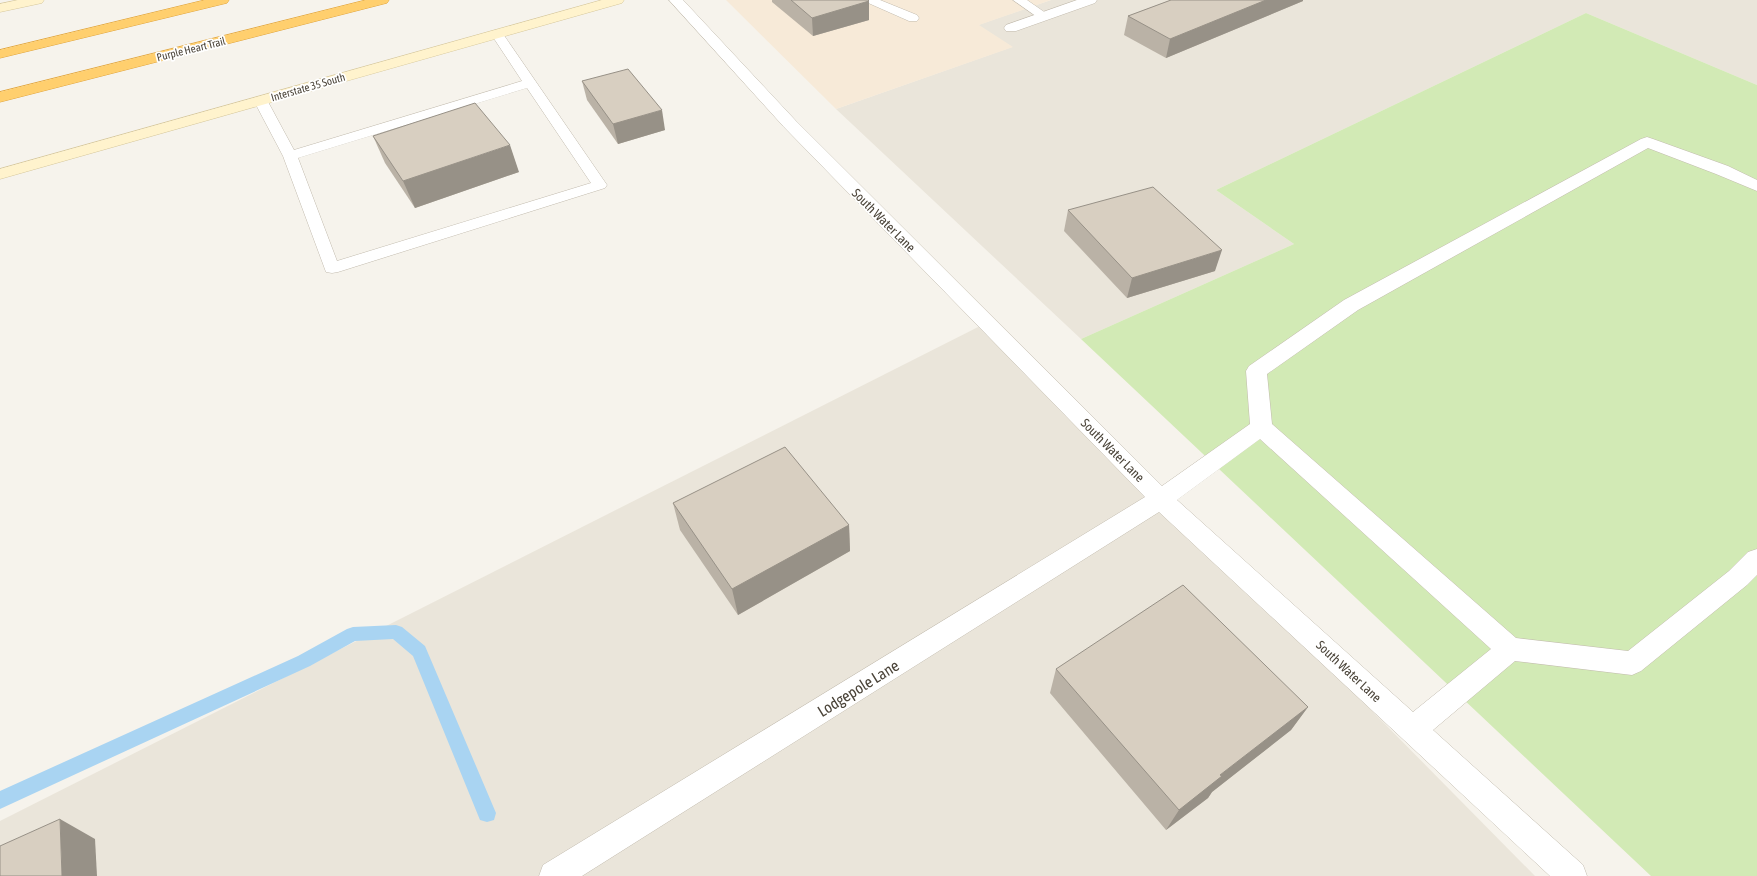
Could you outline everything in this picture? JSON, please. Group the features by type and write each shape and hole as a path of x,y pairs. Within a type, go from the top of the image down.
{"highway":[{"path":"0,54 222,0"},
{"name":"Purple Heart Trail","path":"0,97 382,0"}],"main road":[{"path":"0,8 37,0"},
{"name":"Interstate 35 South","path":"0,174 617,0"}],"street":[{"name":"South Water Lane","path":"676,0 790,124 1161,499 1572,876"},
{"path":"1011,28 1090,0"},
{"path":"1757,186 1722,170 1646,142 1351,305 1256,371 1261,427 1510,649 1632,663 1738,578 1757,559"},
{"name":"Lodgepole Lane","path":"554,876 1161,499 1261,427"},
{"path":"1412,730 1510,649"}],"lane":[{"path":"870,0 913,18"},
{"path":"1019,0 1044,16"},
{"path":"261,101 290,156 332,268 600,185 497,34"},
{"path":"290,156 530,83"}],"shaded area":[{"path":"726,0 1051,0 979,25 1013,47 836,109"},
{"path":"1051,0 1757,0 1757,85 1586,13 1216,190 1294,244 1081,339 836,109 1012,47 978,25"},
{"path":"988,322 1535,876 0,876 0,821"}],"green space":[{"path":"1586,13 1757,85 1757,876 1651,876 1081,339 1294,244 1216,190"}],"building":[{"path":"791,0 868,0 869,1 812,18"},
{"path":"1171,0 1266,0 1170,39 1128,16"},
{"path":"628,69 662,110 613,124 582,81"},
{"path":"475,103 510,145 403,181 373,136"},
{"path":"1153,187 1222,250 1132,278 1068,210"},
{"path":"785,447 849,525 732,589 673,503"},
{"path":"1183,585 1308,707 1220,775 1222,776 1179,810 1056,669"},
{"path":"60,819 62,876 0,876 0,846"}],"waterway":[{"path":"0,800 304,661 353,634 396,632 419,651 487,813"}]}
